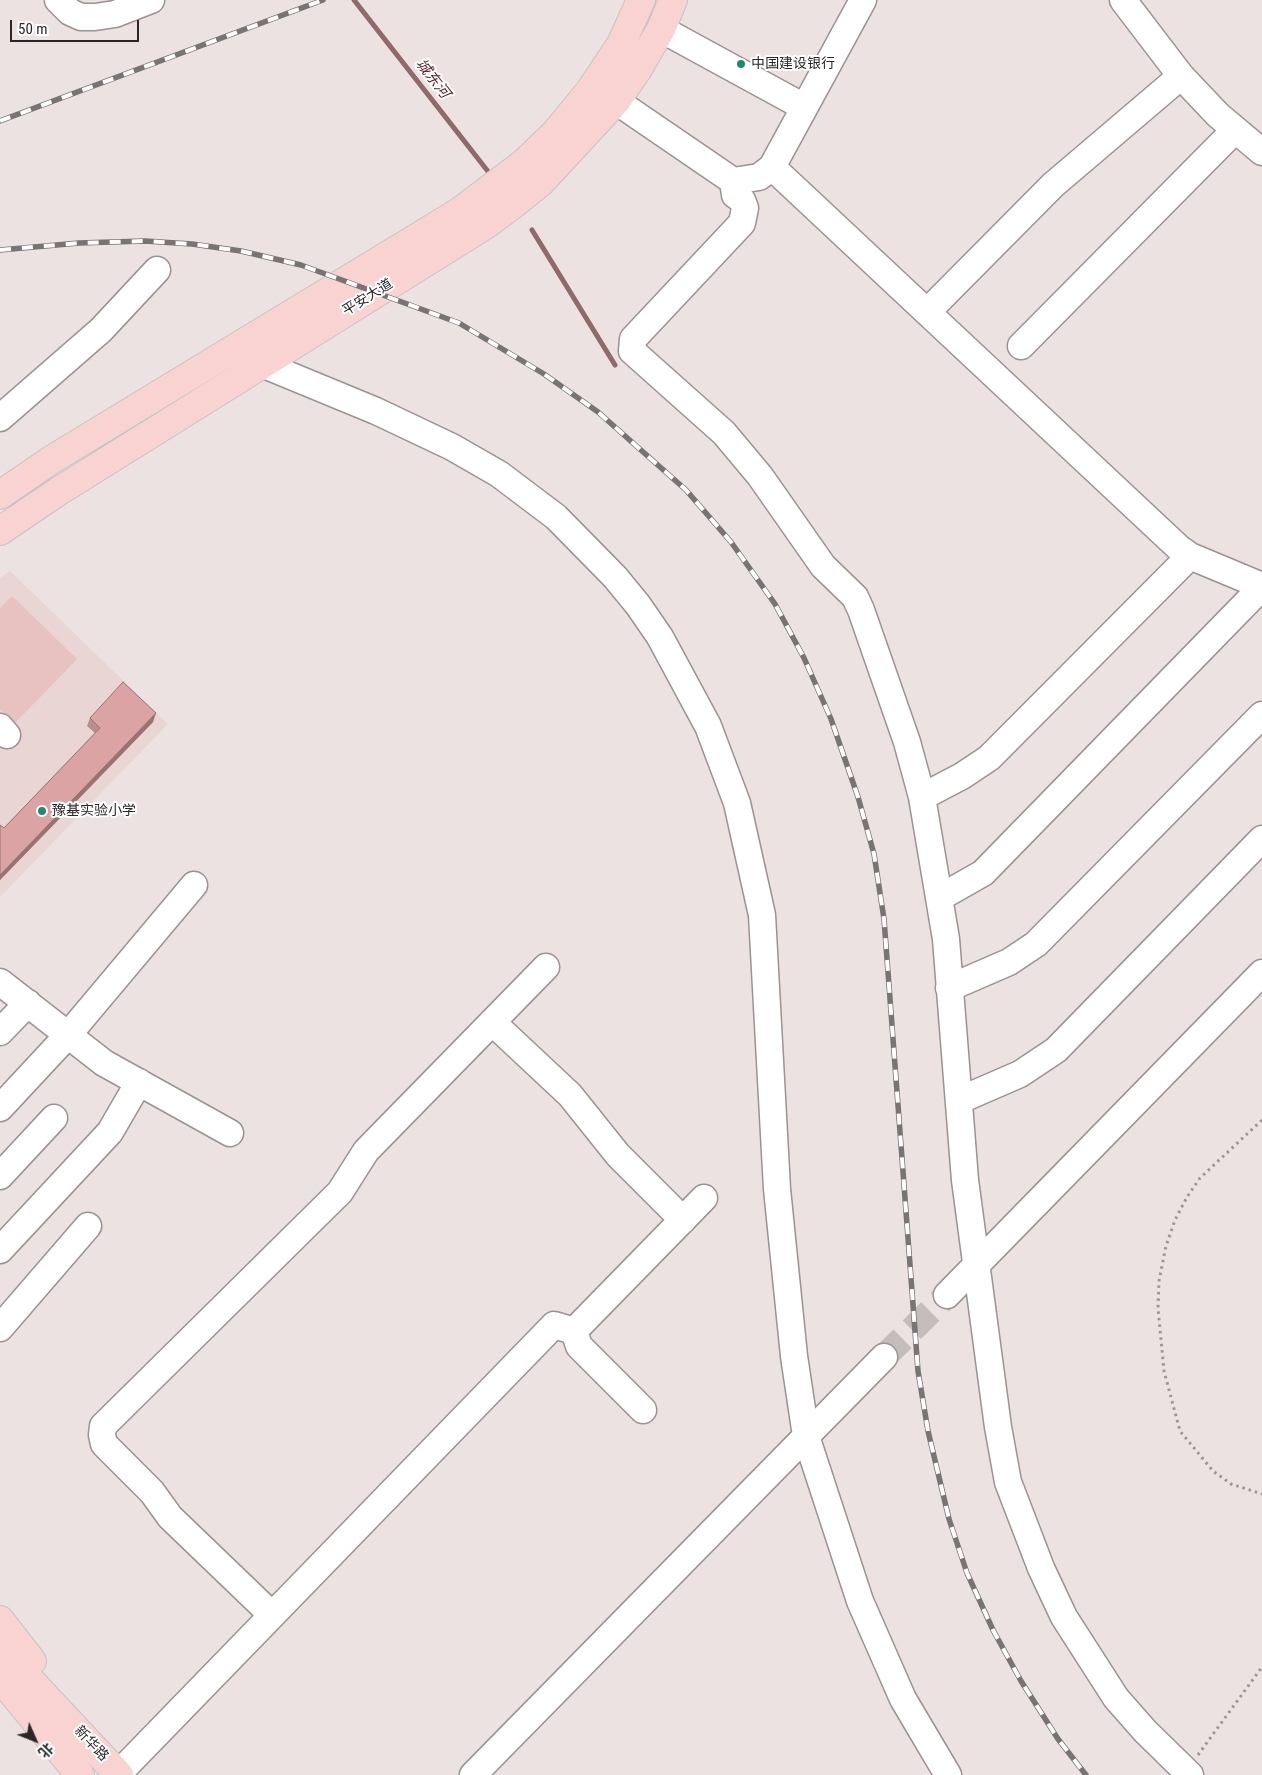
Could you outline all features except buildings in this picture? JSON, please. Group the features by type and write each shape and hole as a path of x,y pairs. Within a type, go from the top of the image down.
{"main road":[{"name":"平安大道","path":"0,495 51,460 459,212 509,175 556,132 589,92 621,44 641,0"},
{"name":"平安大道","path":"0,530 487,224 541,182 616,101 638,69 661,29 673,0"},
{"path":"0,1620 98,1751"},
{"name":"新华路","path":"0,1648 118,1774"},
{"name":"新华路","path":"0,1678 78,1773"},
{"path":"0,1698 78,1773"}],"street":[{"path":"58,0 70,12 82,17 95,18 115,14 152,0"},
{"path":"616,101 733,180 759,177 772,167 863,0"},
{"path":"1123,0 1181,76 1218,115 1262,152"},
{"path":"661,29 804,107"},
{"path":"927,312 1053,185 1181,76"},
{"path":"1021,346 1235,130"},
{"path":"772,167 1190,556 1262,586 983,873 938,898"},
{"path":"733,180 735,195 742,200 745,208 742,223 633,339 632,351 724,434 760,476 823,566 855,597 907,742 922,796 946,939 965,1180 998,1427 1008,1482 1041,1568 1064,1617 1116,1698 1188,1774"},
{"path":"0,418 101,330 157,270"},
{"path":"262,364 376,411 452,447 499,474 556,517 615,577 638,605 660,637 708,726 737,803 762,915 777,1188 794,1356 806,1436 860,1602 903,1699 948,1775"},
{"path":"922,796 962,776 989,758 1190,556"},
{"path":"949,988 1009,962 1036,944 1262,715"},
{"path":"960,1100 1020,1074 1056,1050 1262,839"},
{"path":"0,1108 68,1035 194,885"},
{"path":"272,1615 170,1517 152,1492 104,1444 102,1435 104,1426 340,1192 366,1151 546,967"},
{"path":"947,1295 1262,973"},
{"path":"0,982 104,1063 230,1133"},
{"path":"0,1032 28,1003"},
{"path":"492,1022 570,1095 618,1155 683,1220"},
{"path":"0,1250 110,1132 139,1082"},
{"path":"0,1176 54,1118"},
{"path":"574,1331 704,1198"},
{"path":"0,1328 88,1226"},
{"path":"118,1774 554,1325 574,1331"},
{"path":"574,1331 579,1346 643,1410"},
{"path":"473,1775 884,1357"}],"path":[{"path":"1262,1120 1206,1173 1187,1197 1175,1220 1166,1246 1159,1280 1158,1308 1164,1371 1180,1431 1213,1471 1231,1484 1262,1494"},
{"path":"1188,1774 1262,1667"}],"shaded area":[{"name":"豫基实验小学","path":"10,571 168,724 0,897 0,578"},
{"path":"12,596 77,659 15,723 0,709 0,608"}],"waterway":[{"name":"城东河","path":"354,0 490,174"},
{"name":"城东河","path":"532,230 615,365"}],"tunnel":[{"path":"884,1357 947,1295"}],"railway":[{"path":"0,121 323,0"},
{"path":"0,250 79,243 145,241 192,244 241,251 301,265 459,323 544,374 598,412 686,490 731,542 775,604 804,658 831,719 858,797 874,854 884,919 918,1371 928,1431 949,1519 967,1573 993,1630 1021,1681 1058,1739 1086,1775"}],"place":[{"name":"中国建设银行","path":"741,64"},
{"name":"豫基实验小学","path":"42,811"}]}
